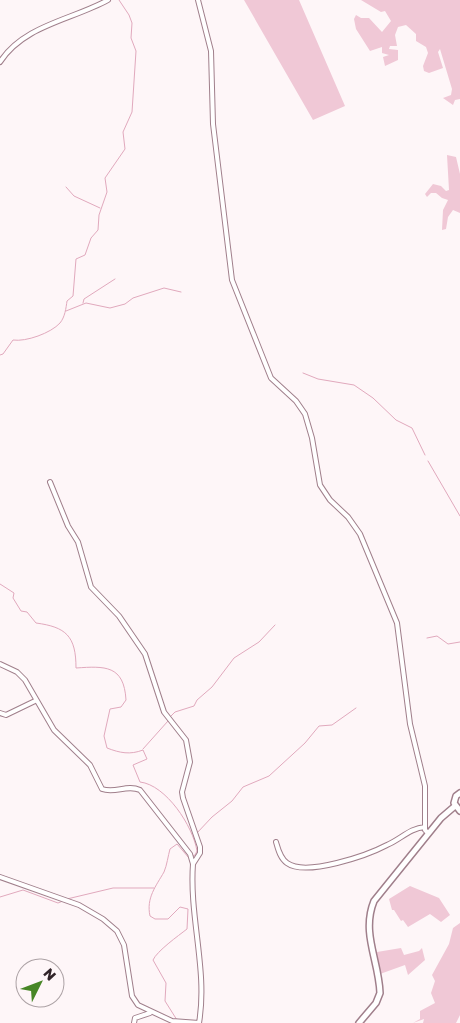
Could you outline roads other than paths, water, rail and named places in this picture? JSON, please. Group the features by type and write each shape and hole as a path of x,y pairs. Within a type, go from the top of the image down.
{"main road":[{"path":"460,793 454,799 455,806 460,811"},
{"path":"359,1023 376,1003 380,994 369,935 371,910 379,893 428,833 455,806"}],"street":[{"path":"0,62 15,44 50,23 87,12 108,0"},
{"path":"198,0 210,51 213,124 232,280 271,378 296,401 305,414 312,438 320,485 360,534 397,623 410,724 425,786 425,828 428,833"},
{"path":"50,482 68,526 78,542 87,579 91,587 129,629 146,654 154,686 169,719 186,740 190,754 189,773 182,792 196,833 200,853 193,864"},
{"path":"0,664 21,675 58,736 90,765 102,789 111,791 132,787 140,790 191,856 193,864 195,929 202,995 199,1023 174,1022 150,1013 138,1005 132,996 127,955 117,931 92,912 0,877"},
{"path":"0,713 6,714 36,701"},
{"path":"276,842 280,854 290,864 303,866 336,864 348,862 388,846 413,829 425,828"},
{"path":"134,1023 135,1018 150,1013"}],"waterway":[{"path":"0,355 3,354 13,340 25,340 38,336 60,323 67,301 73,296 76,259 85,255 91,238 98,230 99,215 107,192 105,178 125,149 123,132 132,112 136,51 131,38 132,23 119,0"},
{"path":"66,187 74,196 100,208"},
{"path":"83,303 84,299 115,279"},
{"path":"66,311 86,303 110,308 164,288 181,292"},
{"path":"303,373 318,379 354,385 373,398 396,420 412,428 425,455"},
{"path":"428,461 460,516"},
{"path":"0,584 14,593 13,598 21,611 27,612 36,623 55,627 67,635 74,648 76,668 104,668 117,674 124,688 126,700 121,707 110,709 104,736 107,748 125,753 143,750 147,759 133,765 140,782 150,785 168,799 177,808 190,830 197,851 195,855 189,858 177,844 170,849 164,872 152,892 149,904 150,916 155,919 168,919 180,907 188,909 187,929 163,948 153,960 166,983 165,1001 177,1020"},
{"path":"170,717 175,712 194,706 197,700 212,687 234,658 259,642 275,625"},
{"path":"427,638 437,636 448,644 460,642"},
{"path":"197,833 212,817 232,801 243,787 269,776 305,743 319,726 332,725 356,708"},
{"path":"143,749 168,721"},
{"path":"67,899 113,888 154,888"},
{"path":"0,897 23,890 58,903 63,901"}]}
